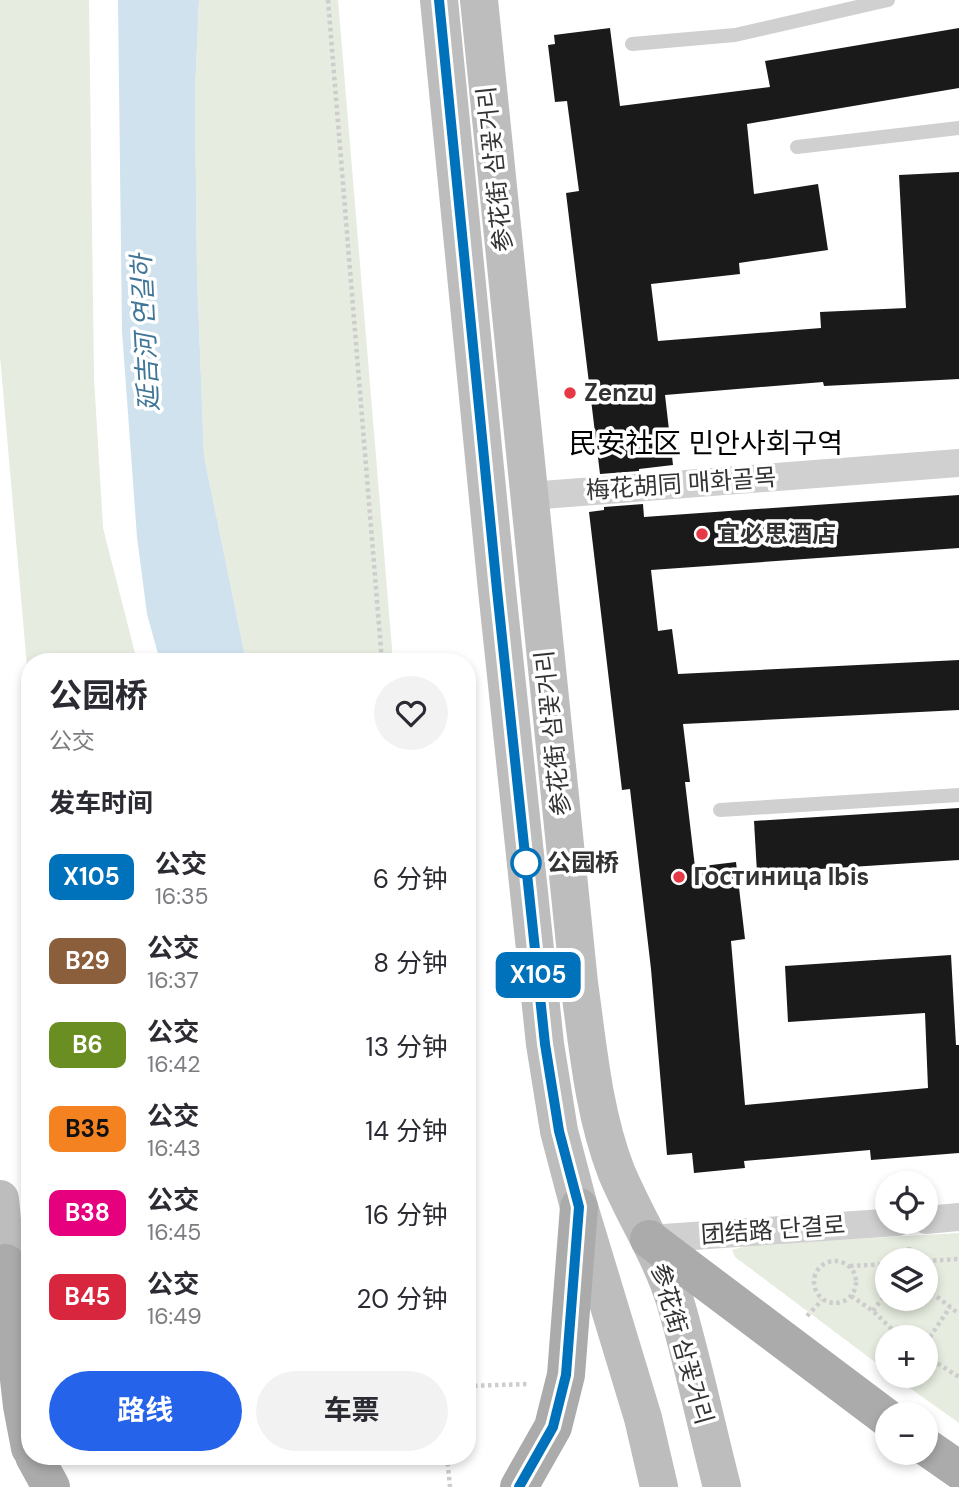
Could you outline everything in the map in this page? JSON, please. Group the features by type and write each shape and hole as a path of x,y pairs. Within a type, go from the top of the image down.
{"main road":[{"name":"参花街 삼꽃거리","path":"439,0 495,576 545,1044 559,1131 579,1207 643,1418 659,1487"},
{"name":"参花街 삼꽃거리","path":"479,0 579,983 594,1093 616,1172 662,1266 675,1301 722,1487"},
{"path":"0,1199 21,1397"},
{"path":"519,1487 553,1427 566,1375 579,1207"},
{"path":"649,1239 875,1409"},
{"path":"0,1325 6,1263"},
{"path":"938,1455 959,1470"},
{"path":"39,1465 51,1487"}],"street":[{"name":"梅花胡同 매화골목","path":"529,496 959,463"},
{"path":"938,1219 959,1217"},
{"name":"团结路 단결로","path":"649,1239 875,1224"}],"lane":[{"path":"632,44 735,35 888,0"},
{"path":"797,147 959,128"},
{"path":"720,810 959,795"}],"path":[{"path":"328,0 381,653"},
{"path":"938,1260 959,1259"},
{"path":"849,1266 856,1279 852,1296 843,1303 835,1304 822,1300 814,1289 813,1282 818,1269 823,1265 836,1261 849,1266 875,1265"},
{"path":"852,1296 888,1325"},
{"path":"938,1298 959,1314"},
{"path":"804,1319 822,1300"},
{"path":"938,1325 950,1307"},
{"path":"938,1364 959,1377"},
{"path":"476,1386 541,1384"},
{"path":"448,1465 450,1487"}],"shaded area":[{"path":"0,0 89,0 94,378 103,528 135,653 26,653 0,356"},
{"path":"199,0 338,0 392,653 244,653 204,456 197,273 195,94"},
{"path":"959,1233 959,1423 938,1408 938,1402 930,1402 910,1388 938,1388 938,1325 875,1325 875,1362 735,1257 732,1250 750,1245"}],"water":[{"name":"延吉河 연길하","path":"118,0 199,0 195,94 197,273 204,456 244,653 158,653 147,614 137,537 122,331"}],"pier":[{"path":"247,1465 341,1465 341,1487 248,1487"}],"building":[{"path":"610,28 620,106 770,87 765,61 959,28 959,88 747,124 754,194 818,184 828,250 739,263 740,274 651,284 658,341 821,328 820,312 906,308 899,175 959,172 959,379 824,386 823,382 665,395 673,465 600,474 566,193 579,191 567,101 555,102 548,45 555,44 554,35"},
{"path":"959,495 959,548 651,570 658,631 672,629 678,674 959,660 959,710 683,724 690,782 685,782 695,867 736,862 745,939 731,941 745,1105 928,1088 925,1013 788,1022 785,966 951,955 956,1045 959,1045 959,1153 871,1160 870,1150 744,1161 745,1168 694,1173 692,1153 667,1155 651,969 630,789 622,790 589,512 604,510 604,507 643,504 644,517"},
{"path":"959,808 959,860 757,873 754,821"}],"bus line":[{"name":"X105","path":"439,0 545,1044 559,1131 579,1207 566,1375 553,1427 519,1487"}],"place":[{"name":"Zenzu","path":"570,393"},
{"name":"宜必思酒店","path":"702,534"},
{"name":"公园桥","path":"526,863"},
{"name":"Гостиница Ibis","path":"679,877"}],"district":[{"name":"民安社区 민안사회구역","path":"706,443"}]}
